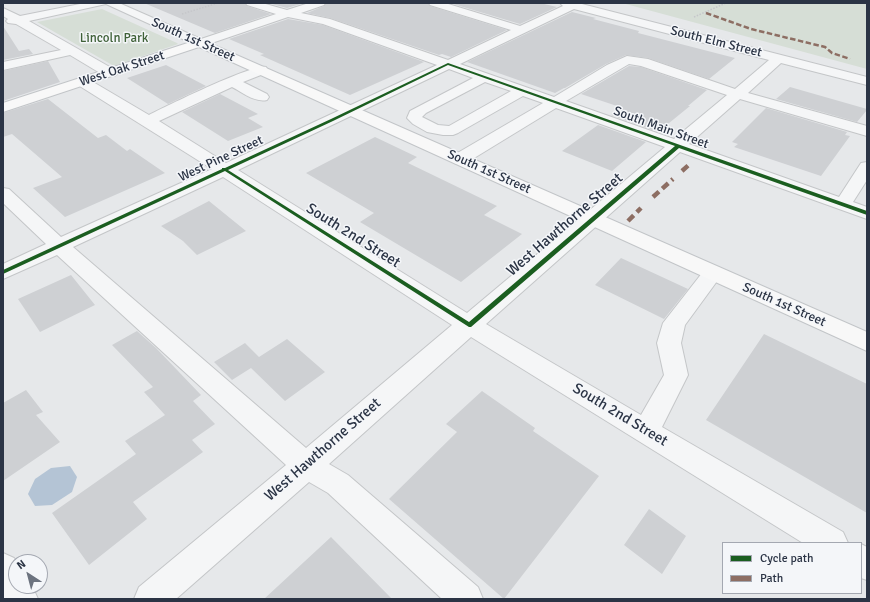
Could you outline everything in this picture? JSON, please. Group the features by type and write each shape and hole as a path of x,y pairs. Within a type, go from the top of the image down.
{"main road":[{"name":"South 1st Street","path":"200,43 867,342"},
{"name":"West Oak Street","path":"3,108 200,43"}],"street":[{"path":"3,23 101,3"},
{"name":"South 1st Street","path":"110,3 200,43"},
{"name":"South Main Street","path":"251,3 287,14 326,20 867,213"},
{"name":"West Oak Street","path":"200,43 320,3"},
{"path":"440,4 522,30"},
{"name":"West Pine Street","path":"3,272 352,111 522,30 569,4"},
{"name":"South Elm Street","path":"569,4 867,81"},
{"path":"3,11 110,73"},
{"path":"3,66 72,51"},
{"name":"West Hawthorne Street","path":"151,599 779,58"},
{"path":"460,159 627,60 643,62 737,94 867,131"},
{"path":"767,68 867,94"},
{"path":"148,120 261,70"},
{"path":"484,77 421,110 415,114 415,118 418,121 440,131 453,130 522,90"},
{"name":"South 2nd Street","path":"83,82 148,120 224,170 469,325 830,542"},
{"path":"232,82 262,97"},
{"path":"843,204 865,174"},
{"path":"3,193 59,246 306,465 338,484 466,599"},
{"path":"646,431 676,375 669,343 674,322 713,273"},
{"path":"3,569 21,599"}],"path":[{"path":"181,14 218,3"},
{"path":"697,16 726,3"}],"green space":[{"path":"622,3 867,3 867,69"},
{"name":"Lincoln Park","path":"102,9 178,44 114,66 37,22"}],"water":[{"path":"70,466 77,477 72,492 52,505 35,506 28,494 35,479 51,468"}],"building":[{"path":"144,3 245,3 247,6 271,14 215,33"},
{"path":"268,3 304,3 287,8"},
{"path":"326,3 428,3 430,6 507,30 451,57 442,54 439,55 330,18 307,13 324,6"},
{"path":"450,3 540,3 557,7 520,24"},
{"path":"572,12 639,31 638,33 735,58 709,79 648,58 626,55 606,64 555,93 467,62"},
{"path":"288,19 323,25 424,62 350,95 260,55 264,54 229,39"},
{"path":"3,26 19,51 29,49 33,54 3,60"},
{"path":"48,61 60,82 3,101 3,71"},
{"path":"166,65 206,86 168,104 127,78"},
{"path":"629,66 641,67 707,90 658,132 611,115 623,108 581,94"},
{"path":"790,87 867,110 857,122 776,99"},
{"path":"220,94 258,114 248,118 263,127 228,141 182,112"},
{"path":"48,99 98,138 106,135 127,151 130,149 165,173 65,217 33,188 62,177 12,134 3,137 3,113"},
{"path":"766,108 847,132 845,135 850,136 821,176 734,147 738,144 732,142"},
{"path":"598,125 646,142 612,171 562,151"},
{"path":"375,137 417,157 408,163 497,206 484,215 522,234 461,282 360,222 374,213 306,173"},
{"path":"209,201 246,231 197,255 183,241 161,226"},
{"path":"621,258 688,289 664,319 595,285"},
{"path":"71,275 95,305 40,332 18,299"},
{"path":"137,331 156,348 201,395 193,401 215,424 192,440 203,452 133,502 147,519 89,565 52,513 136,454 125,441 165,415 144,392 153,387 112,345"},
{"path":"764,334 867,384 867,513 706,420"},
{"path":"287,339 325,372 285,401 251,368 232,380 214,362 245,343 259,357"},
{"path":"26,390 43,412 36,415 60,442 3,481 3,403"},
{"path":"482,391 535,428 533,431 599,476 504,599 389,499 457,432 446,424"},
{"path":"649,509 686,536 662,574 624,545"},
{"path":"331,537 392,599 264,599"}],"marked path":[{"path":"706,13 751,29 825,47 832,53 850,59"},
{"path":"682,171 691,163"},
{"path":"653,197 673,179"},
{"path":"628,221 641,208"}],"cycle path":[{"path":"3,272 332,120 448,64 867,213"},
{"path":"224,169 469,325 678,146"}]}
